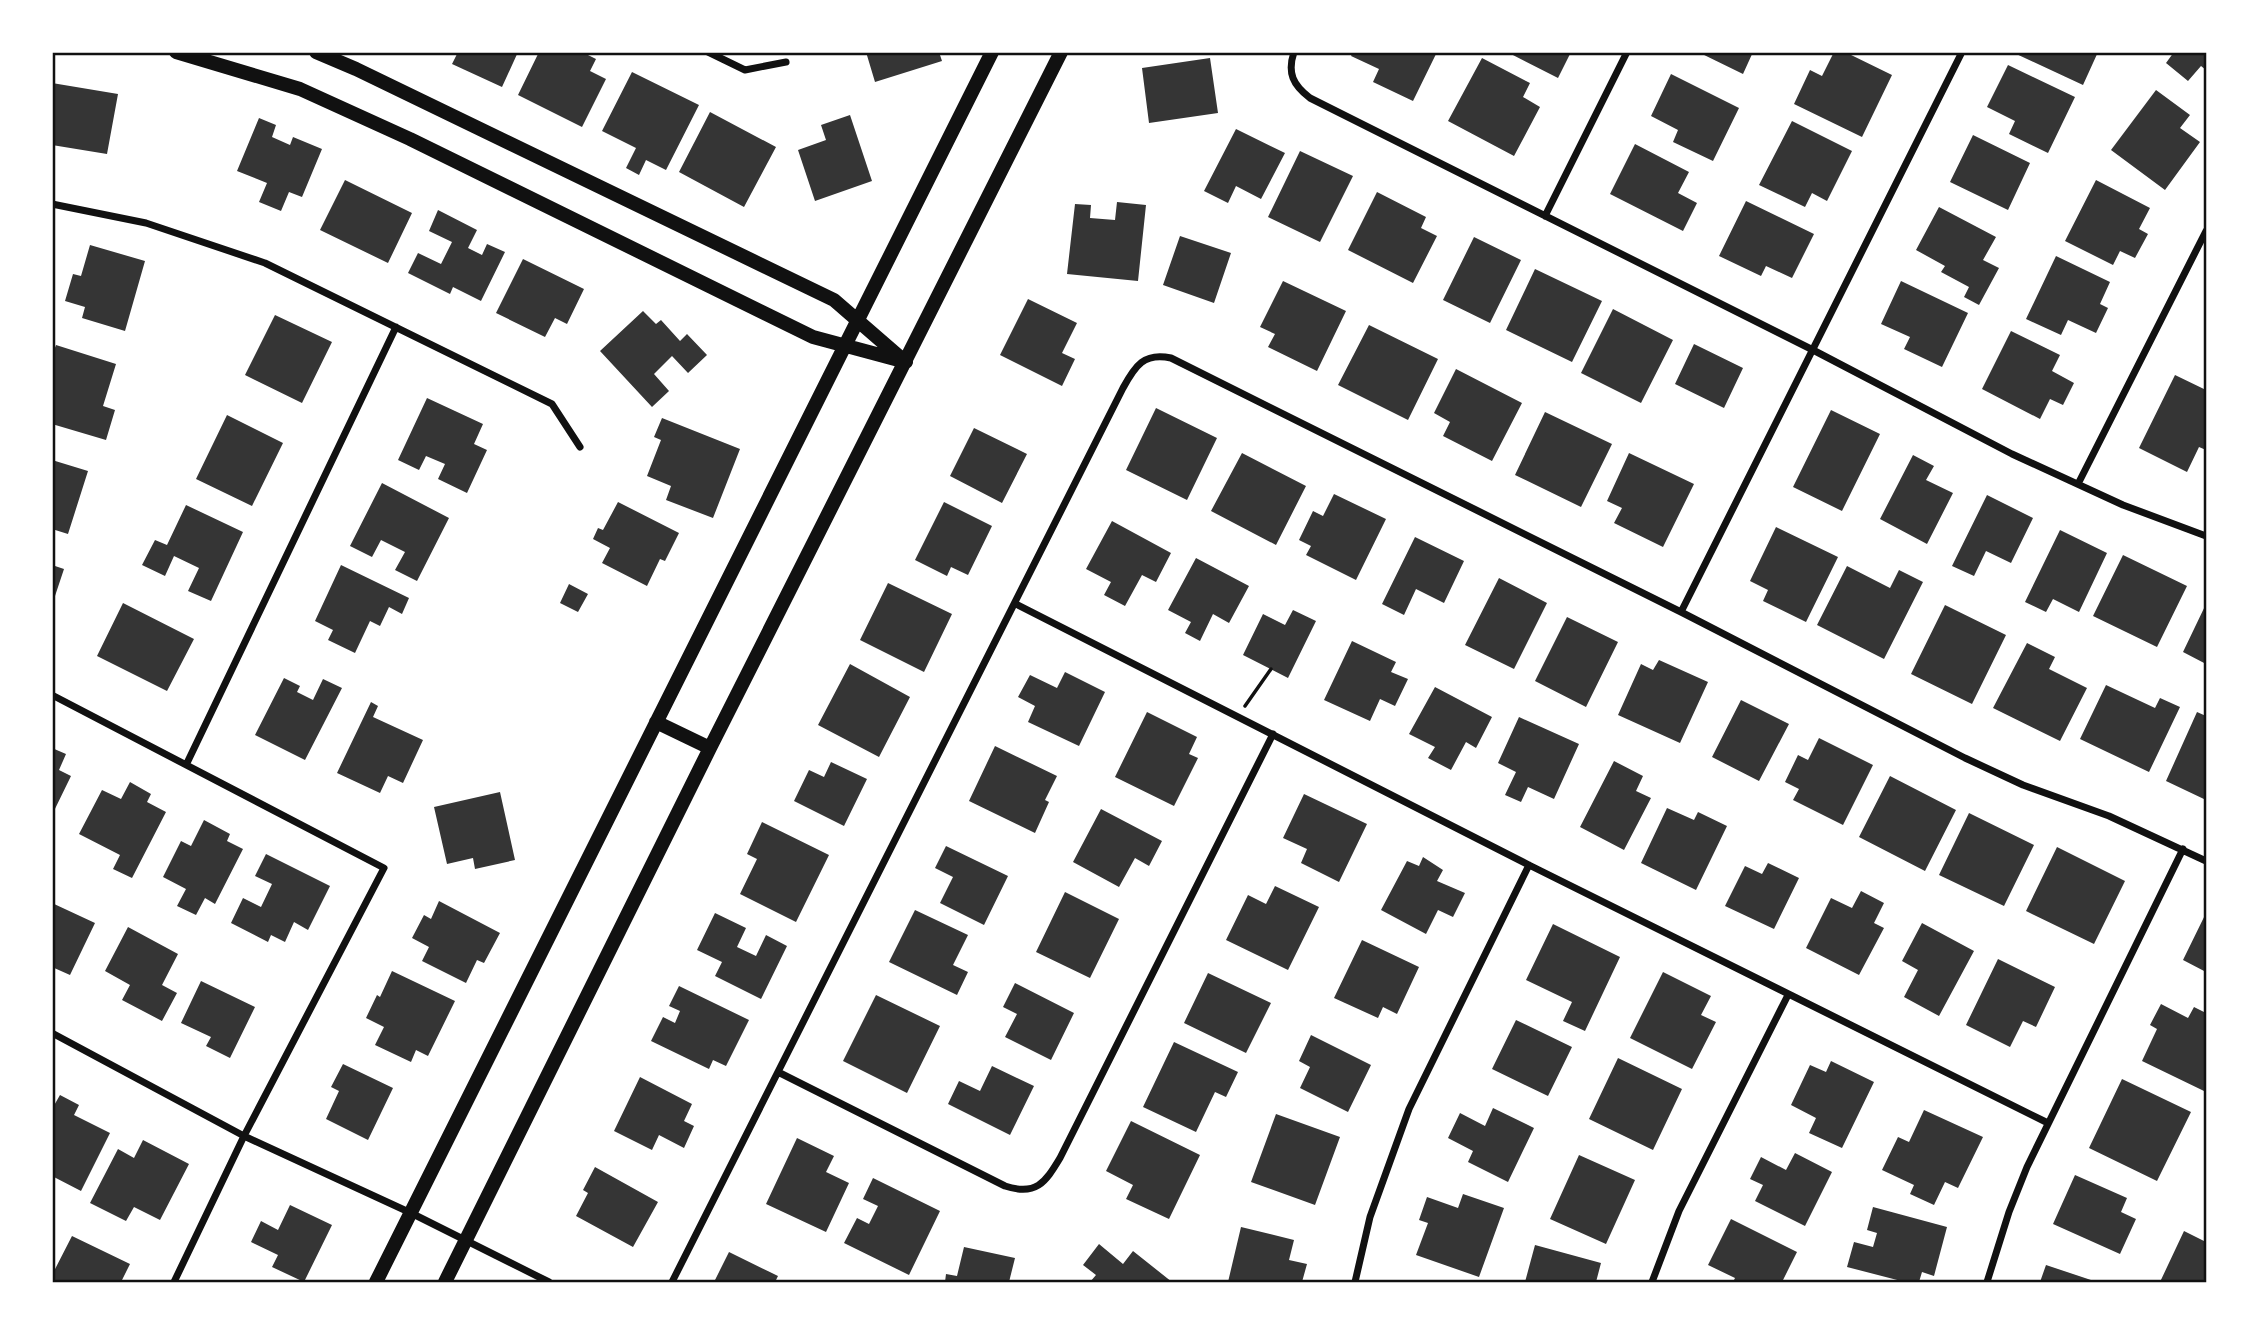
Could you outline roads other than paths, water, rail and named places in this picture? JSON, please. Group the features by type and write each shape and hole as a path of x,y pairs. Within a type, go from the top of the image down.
{"main road":[{"path":"176,52 300,89 410,139 813,337 906,362"},
{"path":"316,52 834,300 906,362"},
{"path":"376,1283 992,52"},
{"path":"445,1283 710,748 1061,52"},
{"path":"656,722 710,748"}],"street":[{"path":"708,52 746,70 786,62"},
{"path":"1294,52 1290,65 1291,78 1299,90 1323,104 1813,350 2012,454 2123,505 2207,536"},
{"path":"1545,216 1627,52"},
{"path":"1681,612 1962,52"},
{"path":"52,204 146,223 265,263 552,404 580,447"},
{"path":"2078,484 2207,231"},
{"path":"187,764 396,327"},
{"path":"672,1283 1133,369 1149,358 1160,355 1190,367 1681,612 1965,758 2023,785 2109,816 2207,861"},
{"path":"1016,604 1529,865 2048,1123"},
{"path":"52,695 384,868 244,1136 174,1283"},
{"path":"778,1072 991,1179 1018,1190 1031,1190 1050,1175 1273,734"},
{"path":"1987,1283 2009,1212 2048,1123 2183,849"},
{"path":"1355,1283 1370,1217 1409,1109 1529,865"},
{"path":"1652,1283 1679,1211 1788,995"},
{"path":"52,1033 244,1136 411,1213 549,1283"}]}
